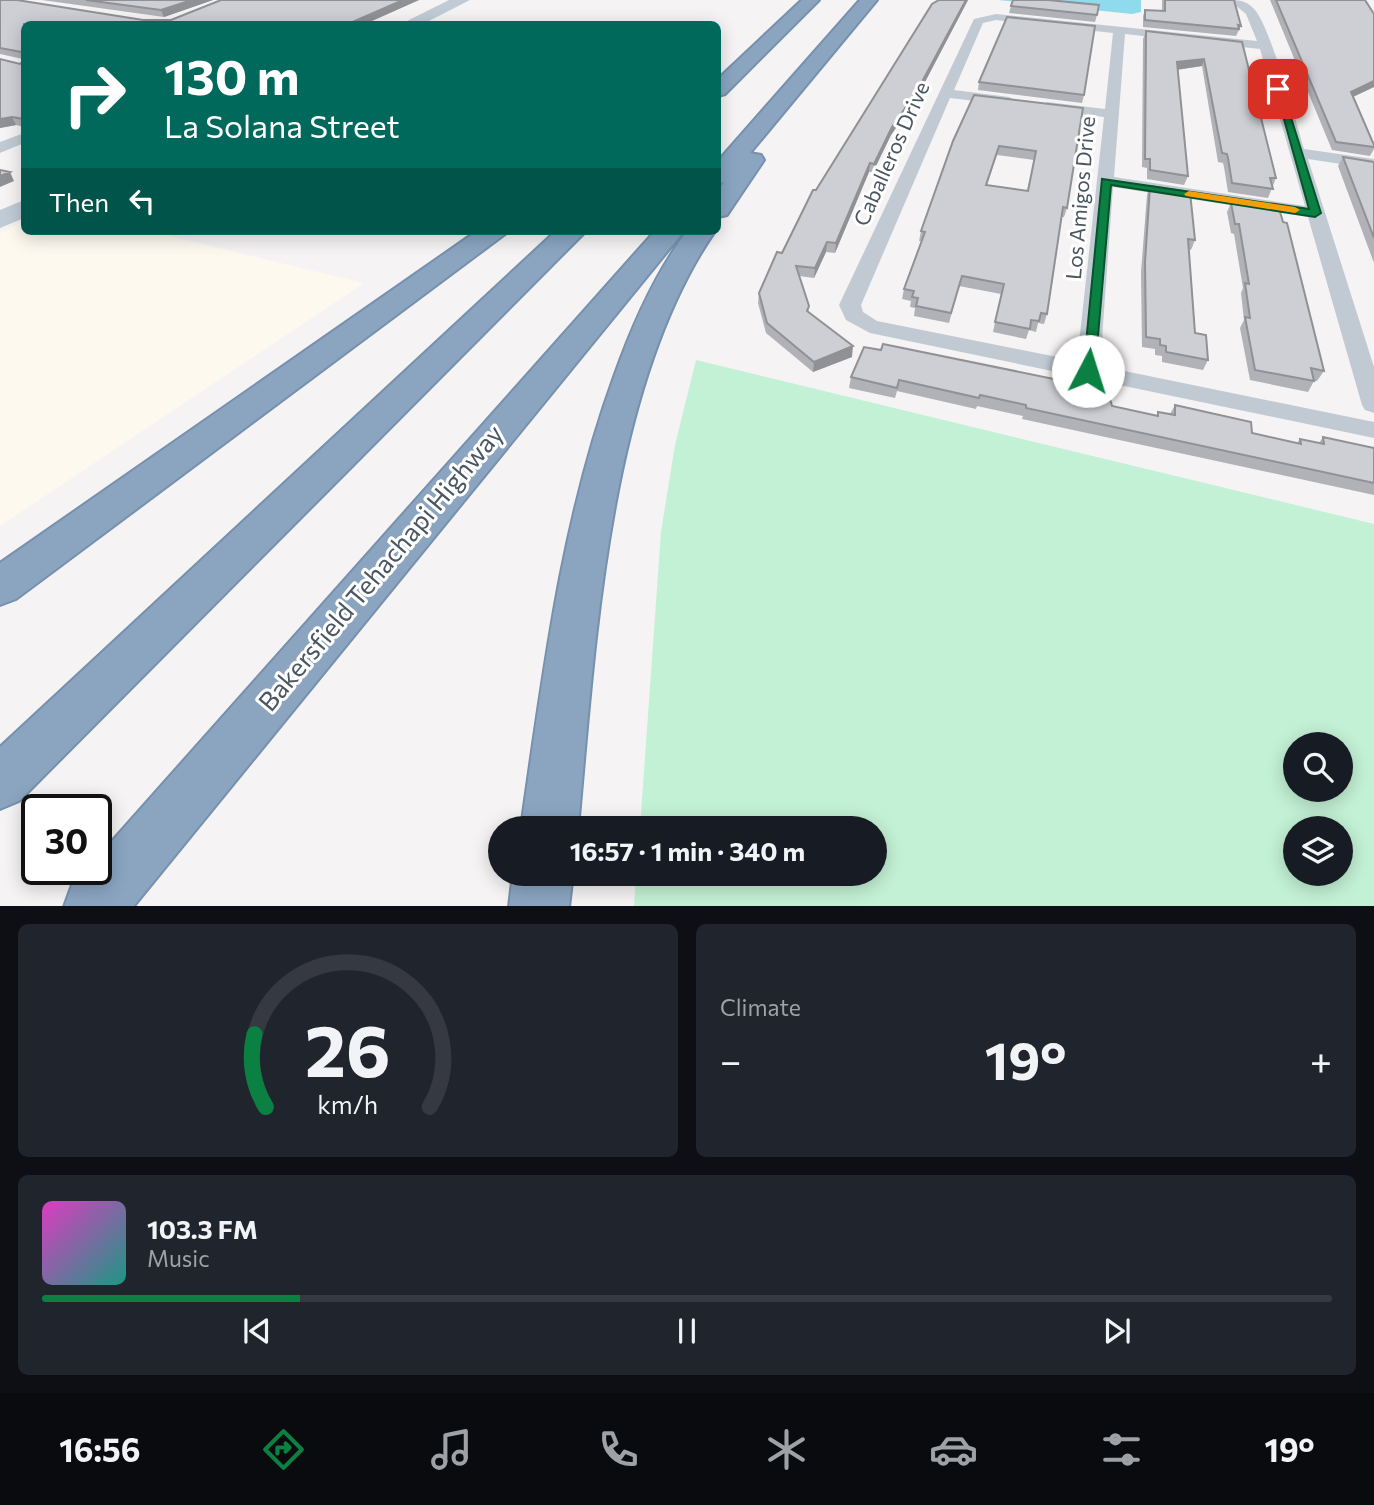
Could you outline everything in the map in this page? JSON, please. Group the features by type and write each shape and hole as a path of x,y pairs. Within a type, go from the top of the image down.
{"highway":[{"path":"721,87 811,0"},
{"path":"721,173 869,0"},
{"path":"721,69 750,47 771,39"},
{"path":"721,205 779,124 785,98"},
{"path":"0,587 489,235"},
{"path":"0,783 568,235"},
{"name":"Bakersfield Tehachapi Highway","path":"94,906 667,235"},
{"path":"551,816 583,563 603,468 625,391 649,328 674,276 699,235"},
{"path":"539,906 541,886"}],"main road":[{"path":"416,21 462,0"},
{"path":"0,220 21,210"}],"street":[{"path":"1235,0 1251,12 1265,46 1374,405"},
{"name":"Caballeros Drive","path":"1088,371 870,326 854,315 850,305 978,21 986,18 1119,30"},
{"path":"1119,30 1265,46"},
{"name":"Los Amigos Drive","path":"1088,371 1119,30"},
{"path":"945,93 1112,114"},
{"path":"0,148 21,139"},
{"path":"0,148 21,153"},
{"path":"1297,153 1374,164"},
{"path":"1106,181 1315,213"},
{"path":"1088,371 1374,430"}],"shaded area":[{"path":"21,222 21,235 166,235 364,283 0,526 0,233"}],"green space":[{"path":"696,360 1374,524 1374,906 634,906 635,886 887,886 887,816 641,816 661,532 675,445"}],"water":[{"path":"998,0 1141,0 1141,12 1132,14"}],"building":[{"path":"0,0 17,0 143,20 171,20 221,0 403,0 355,21 21,21 21,52 0,48"},
{"path":"86,0 192,0 161,10"},
{"path":"939,0 966,0 917,91 892,127 874,164 870,163 836,243 827,242 815,268 796,266 809,306 807,311 853,346 814,362 767,323 759,293 777,252 782,253 813,190 816,190 932,4"},
{"path":"1013,0 1099,5 1097,15 1011,6"},
{"path":"1165,0 1234,0 1241,26 1238,25 1239,29 1145,20 1145,10 1165,11"},
{"path":"1276,0 1365,0 1374,14 1374,81 1351,92 1374,147 1336,142"},
{"path":"1007,17 1095,26 1084,95 979,82"},
{"path":"1146,31 1242,42 1276,178 1270,178 1273,189 1232,183 1227,154 1222,153 1204,59 1177,62 1188,176 1150,170 1150,159 1145,159"},
{"path":"0,59 20,64 21,118 0,119"},
{"path":"974,95 1083,108 1067,208 1063,207 1047,314 1041,313 1039,321 1031,320 1030,329 995,322 1004,284 962,276 951,313 916,306 918,298 912,297 914,291 904,289 953,141","holes":["999,146 1036,151 1028,191 986,185"]},
{"path":"1343,157 1374,162 1374,238"},
{"path":"1150,186 1190,192 1195,240 1188,239 1195,333 1206,335 1208,360 1166,352 1166,346 1160,345 1160,339 1146,337 1145,262"},
{"path":"1235,199 1278,205 1283,222 1287,223 1324,371 1311,368 1314,381 1255,370 1245,317 1250,318 1245,283 1249,284 1239,224 1235,224 1231,203 1236,204"},
{"path":"883,344 1093,387 1093,396 1110,399 1112,406 1158,416 1158,412 1175,415 1175,405 1251,422 1252,433 1301,444 1300,439 1324,444 1323,437 1374,448 1374,483 1026,408 1026,405 980,395 979,398 899,380 897,388 851,377 864,347 881,350"}],"slow traffic":[{"path":"1189,194 1295,210"}],"route":[{"path":"1088,371 1106,181 1315,213 1278,89"}]}
